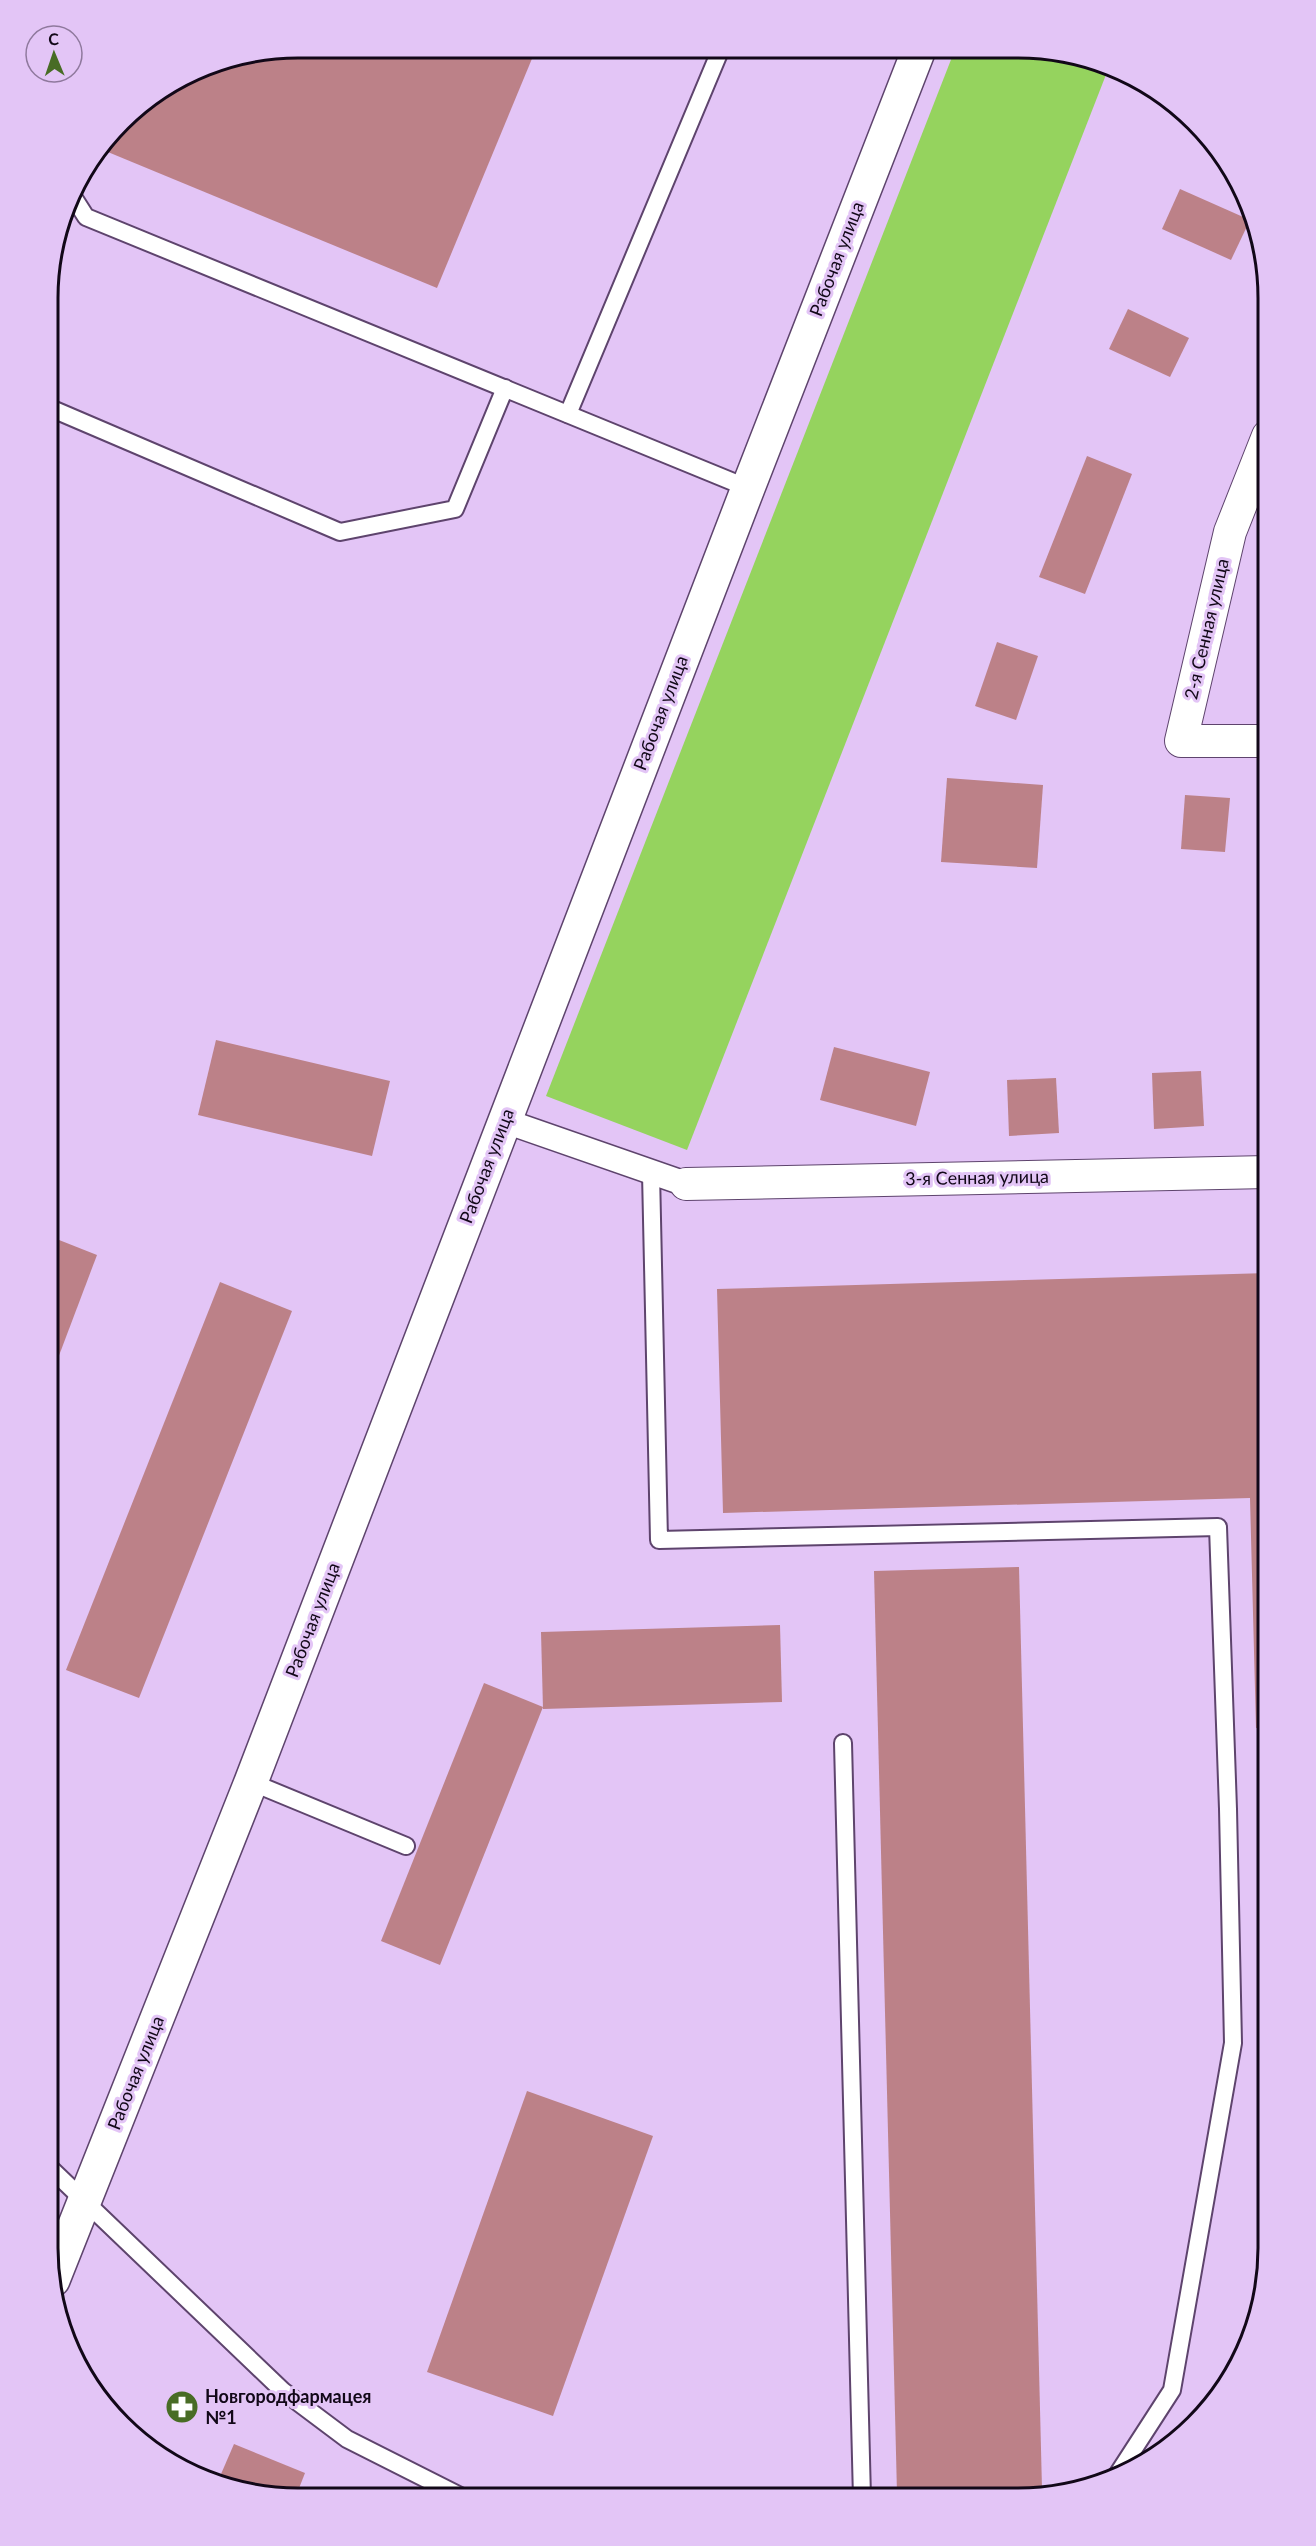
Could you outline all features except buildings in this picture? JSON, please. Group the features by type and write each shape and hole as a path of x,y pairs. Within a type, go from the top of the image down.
{"main road":[{"name":"Рабочая улица","path":"59,2265 251,1782 916,58"}],"street":[{"name":"2-я Сенная улица","path":"1258,461 1230,532 1181,741 1258,741"},
{"path":"505,1121 686,1184"},
{"name":"3-я Сенная улица","path":"686,1184 1258,1172"}],"lane":[{"path":"568,414 717,58"},
{"path":"78,204 86,217 748,488"},
{"path":"58,411 340,532 456,509 505,388"},
{"path":"651,1173 659,1540 1218,1527 1228,1809 1233,2043 1172,2390 1127,2462"},
{"path":"843,1743 862,2488"},
{"path":"251,1782 406,1846"},
{"path":"58,2176 283,2391 347,2439 444,2488"}],"green space":[{"path":"952,58 1033,59 1064,63 1106,76 687,1150 546,1096"}],"place":[{"name":"Новгородфармацея №1","path":"182,2407"}]}
